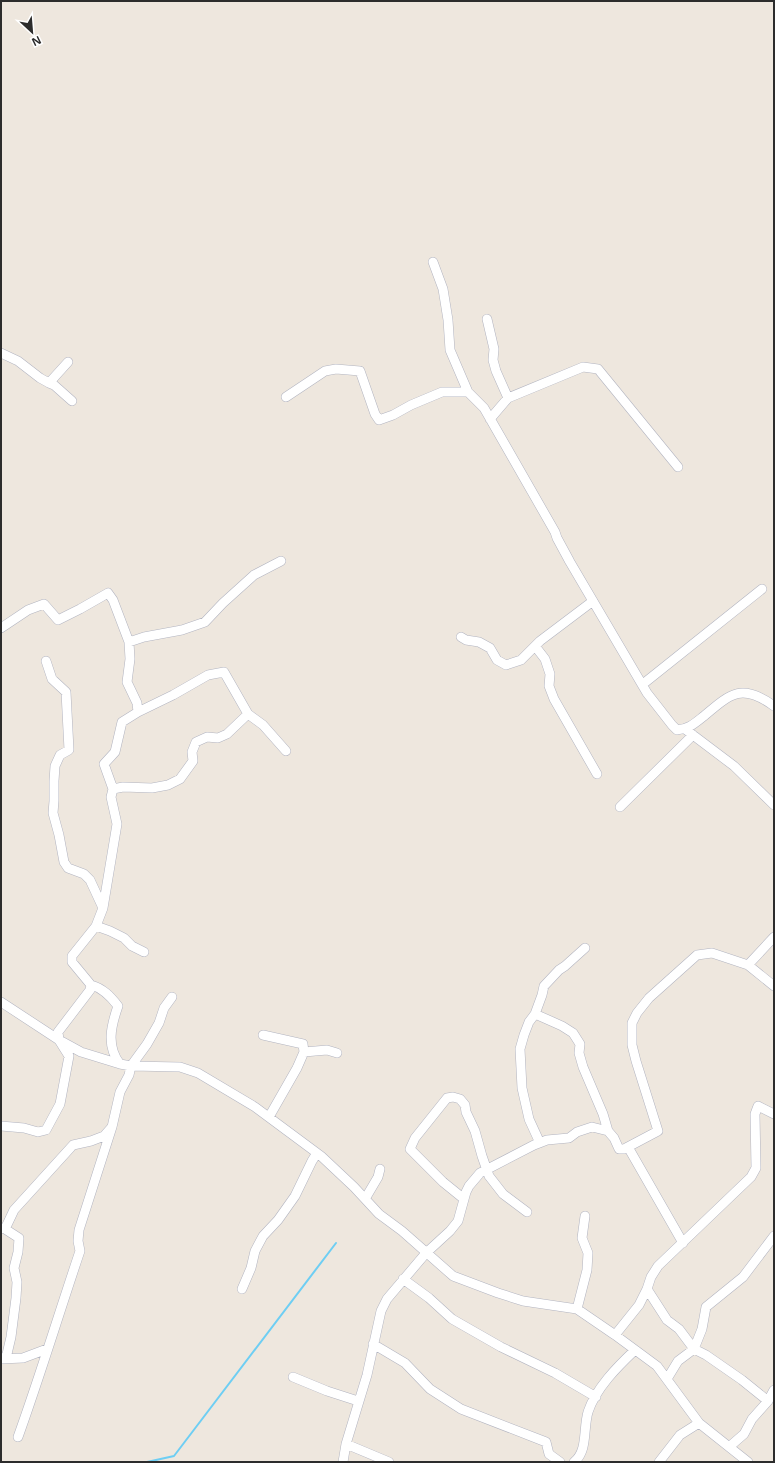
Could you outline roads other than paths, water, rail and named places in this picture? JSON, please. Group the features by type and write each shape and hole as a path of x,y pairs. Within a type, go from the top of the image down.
{"street":[{"path":"433,262 443,289 448,320 450,350 468,392 484,408 593,601 648,693 672,725 678,730 692,726 717,705 729,697 740,693 758,695 774,706"},
{"path":"487,319 494,349 493,360 496,371 508,398"},
{"path":"1,352 18,361 40,378 54,385 72,401"},
{"path":"49,383 68,362"},
{"path":"490,419 508,398 583,367 598,369 678,468"},
{"path":"286,397 325,371 336,369 360,371 375,414 379,420 393,415 411,404 442,392 468,392"},
{"path":"129,642 144,637 182,630 205,622 223,603 254,575 281,561"},
{"path":"643,684 762,589"},
{"path":"1,628 28,610 44,604 58,620 108,593 113,600 129,642 130,659 127,682 137,703 138,712"},
{"path":"462,637 466,640 478,642 490,648 498,660 506,665 521,660 535,646 593,601"},
{"path":"535,646 545,659 550,674 549,686 554,699 580,746 590,759 594,771 597,774"},
{"path":"46,661 52,679 66,692 69,750 60,755 55,766 53,813 60,835 64,862 68,868 84,874 90,880 103,908"},
{"path":"120,1064 114,1057 110,1044 113,1021 118,1006 101,989 91,985 72,962 72,956 96,926 103,908 117,824 111,797 113,789 104,764 115,752 122,722 208,675 224,672 248,714 263,725 286,751"},
{"path":"113,789 123,787 152,788 168,785 180,779 193,762 192,752 196,742 206,737 218,738 227,734 241,723 248,714"},
{"path":"685,729 734,766 774,805"},
{"path":"620,807 693,735"},
{"path":"96,926 124,938 132,946 144,952"},
{"path":"748,965 774,937"},
{"path":"540,1143 529,1119 521,1082 520,1049 526,1028 535,1014 544,986 559,970 585,948"},
{"path":"535,1014 562,1026 573,1034 580,1044 579,1053 583,1067 603,1114 608,1131 614,1138 619,1148 624,1149 658,1131 632,1045 632,1023 637,1013 649,998 697,955 712,953 748,965 774,986"},
{"path":"1,1126 24,1128 38,1132 46,1130 60,1104 69,1056 59,1040 58,1032 90,990 91,985"},
{"path":"18,1437 40,1375 47,1349 80,1251 78,1241 79,1230 112,1127 120,1092 129,1075 131,1066 147,1044 159,1023 164,1008 172,997"},
{"path":"1,1002 59,1040 81,1052 131,1066 180,1067 198,1073 255,1107 317,1153 379,1214 453,1276 523,1301 577,1309 615,1335 657,1366 699,1423 748,1462"},
{"path":"263,1035 303,1044 304,1052 297,1068 269,1117"},
{"path":"304,1052 327,1050 337,1053"},
{"path":"464,1199 443,1182 410,1149 415,1138 447,1098 453,1097 460,1099 465,1105 466,1112 475,1131 489,1176 503,1194 527,1212"},
{"path":"615,1335 639,1305 647,1289 650,1277 658,1266 750,1177 756,1168 755,1114 758,1106 774,1114"},
{"path":"3,1359 7,1354 11,1337 16,1298 14,1268 18,1252 18,1238 3,1229 14,1210 72,1145 91,1141 104,1136 112,1127"},
{"path":"343,1462 346,1444 358,1401 367,1376 381,1311 387,1299 403,1279 426,1253 435,1246 458,1221 464,1199 473,1180 486,1168 547,1140 570,1138 577,1132 592,1127 608,1131"},
{"path":"628,1147 683,1243"},
{"path":"242,1289 251,1268 255,1251 262,1236 278,1220 295,1196 317,1153"},
{"path":"365,1199 378,1177 380,1169"},
{"path":"577,1309 583,1285 588,1253 582,1238 585,1216"},
{"path":"667,1379 678,1361 694,1350 702,1329 706,1306 743,1277 774,1236"},
{"path":"403,1279 429,1298 452,1319 501,1347 555,1372 596,1397"},
{"path":"647,1289 667,1320 679,1329 694,1350 706,1354 768,1401"},
{"path":"374,1344 405,1363 430,1389 461,1409 546,1442 549,1454 560,1462"},
{"path":"3,1359 23,1358 47,1349"},
{"path":"574,1462 580,1456 583,1449 588,1412 596,1397 607,1380 635,1350"},
{"path":"293,1377 327,1391 358,1401"},
{"path":"729,1447 744,1434 752,1419 768,1401 774,1390"},
{"path":"659,1462 680,1435 699,1423"},
{"path":"346,1444 389,1462"}],"waterway":[{"path":"147,1462 174,1456 336,1243"}]}
